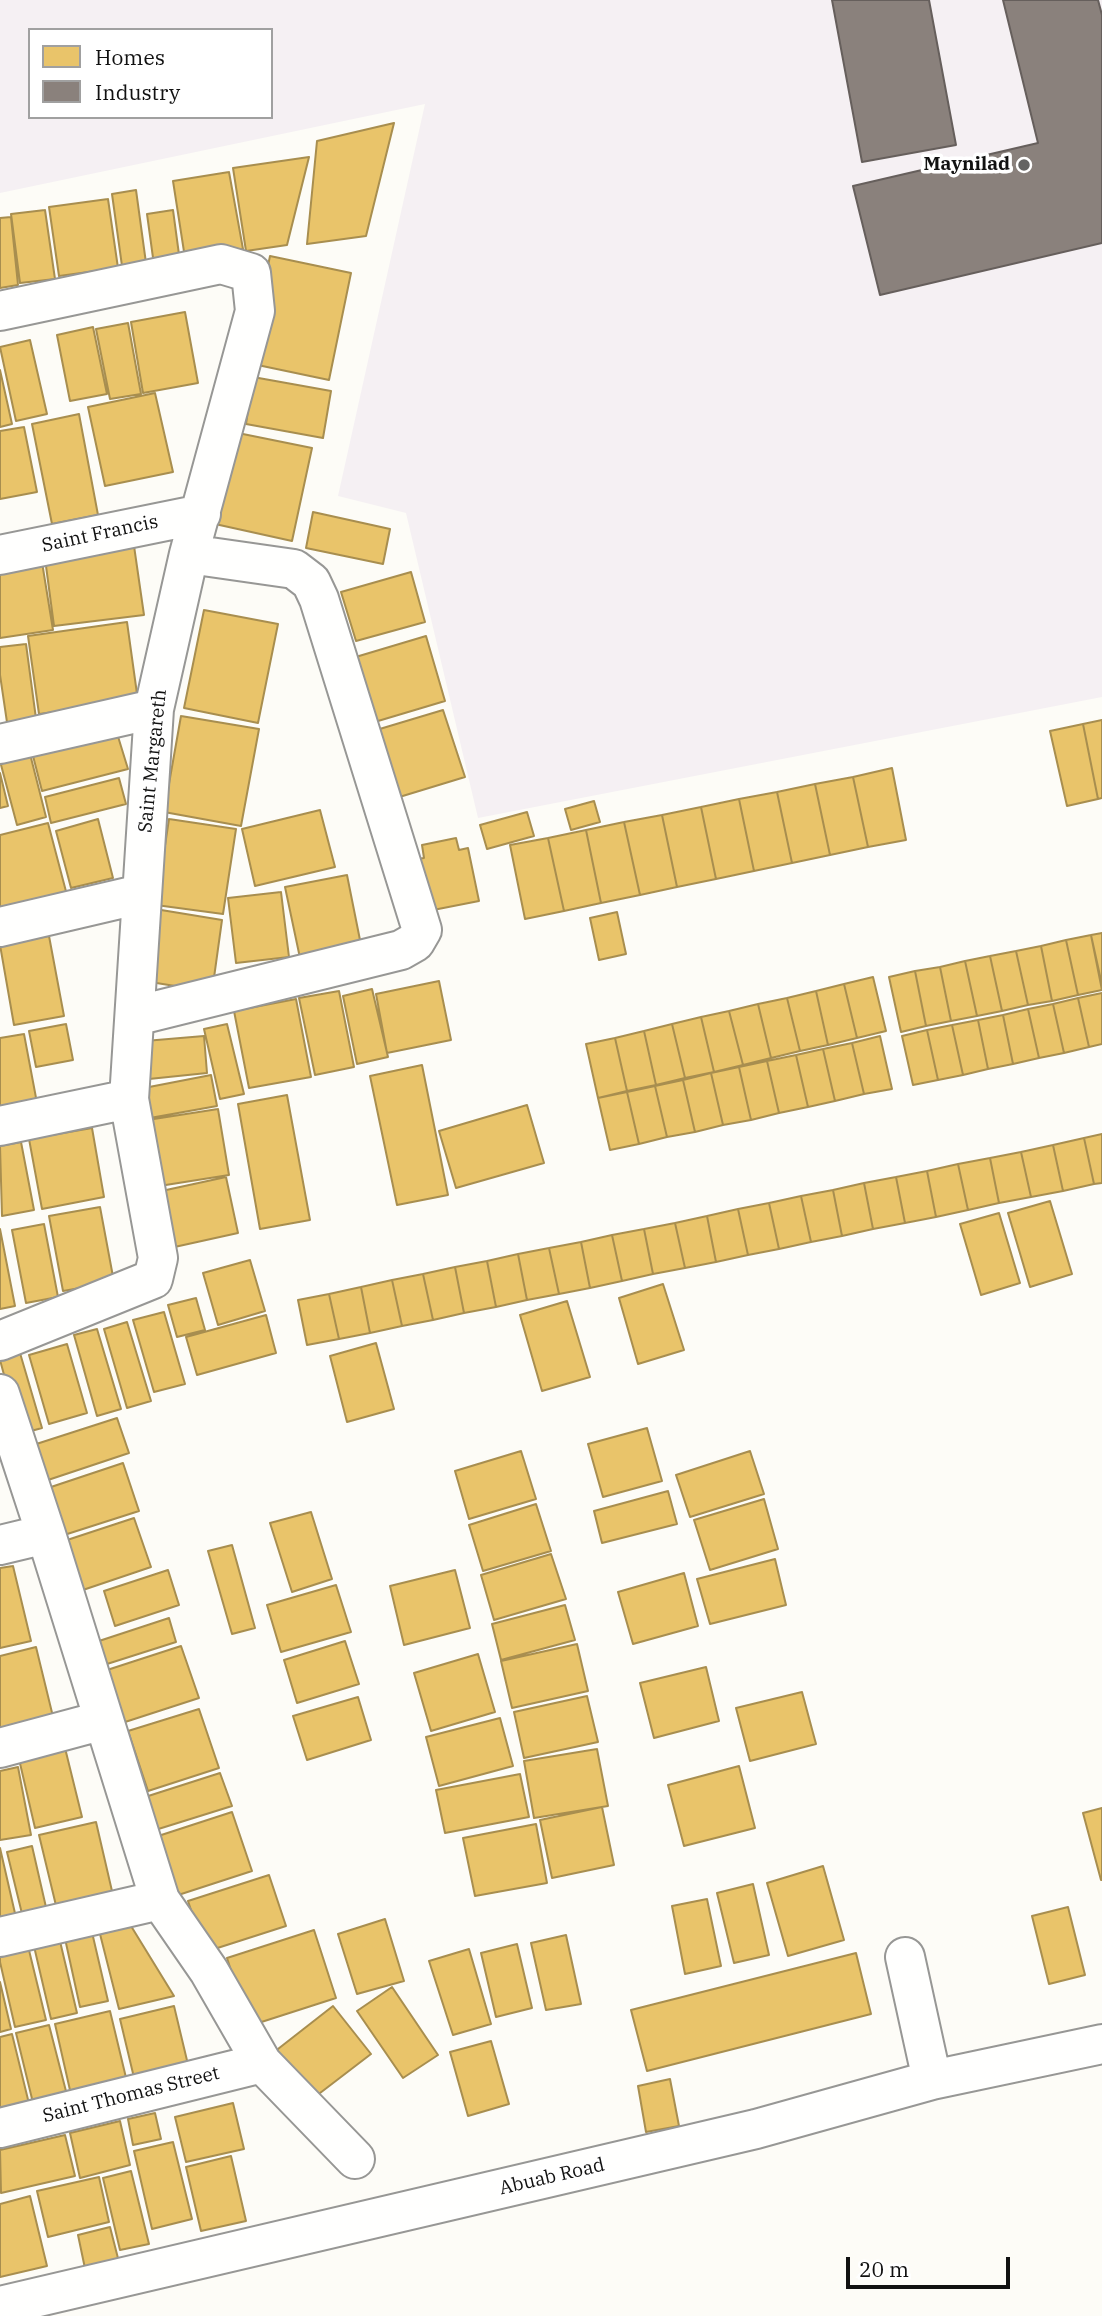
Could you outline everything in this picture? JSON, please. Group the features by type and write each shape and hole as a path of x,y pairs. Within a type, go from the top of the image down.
{"street":[{"name":"Saint Margareth","path":"0,311 221,264 251,273 255,311 190,554 154,709 129,1099 158,1258 153,1279 0,1341"},
{"name":"Saint Francis","path":"0,555 201,514"},
{"path":"135,1016 401,950 415,942 422,930 323,612 311,582 294,569 190,554"},
{"path":"0,744 154,709"},
{"path":"0,927 141,894"},
{"path":"0,1126 129,1099"},
{"path":"0,1394 160,1900 209,1971 262,2063 355,2159"},
{"path":"0,1545 46,1534"},
{"path":"0,1748 104,1720"},
{"path":"0,1937 160,1900"},
{"path":"905,1957 932,2080"},
{"name":"Abuab Road","path":"0,2306 756,2129 932,2080 1102,2045"},
{"name":"Saint Thomas Street","path":"0,2128 262,2063"}],"shaded area":[{"path":"0,0 1102,0 1102,697 478,818 406,513 338,496 425,104 0,193"}],"building: Homes":[{"path":"394,123 366,236 307,244 317,141"},
{"path":"309,157 287,245 246,251 233,168"},
{"path":"229,172 243,249 185,258 173,181"},
{"path":"136,190 146,263 122,266 112,194"},
{"path":"108,199 118,268 59,276 49,207"},
{"path":"45,210 55,279 20,283 11,214"},
{"path":"173,210 180,262 154,265 147,214"},
{"path":"11,217 18,285 0,288 0,218"},
{"path":"270,256 351,273 329,380 248,363"},
{"path":"185,312 198,383 143,393 131,322"},
{"path":"128,323 141,394 110,399 96,329"},
{"path":"93,327 107,394 70,401 57,335"},
{"path":"30,340 47,414 16,421 0,347"},
{"path":"0,370 12,424 0,427"},
{"path":"253,377 331,391 323,438 246,424"},
{"path":"155,393 173,472 105,486 88,407"},
{"path":"79,414 98,515 52,524 32,424"},
{"path":"24,427 37,492 0,499 0,431"},
{"path":"233,432 312,448 292,541 215,524"},
{"path":"313,512 390,529 383,564 306,548"},
{"path":"133,539 144,615 54,626 44,551"},
{"path":"41,556 53,630 0,638 0,563"},
{"path":"411,572 425,622 356,641 341,592"},
{"path":"204,610 278,624 258,723 184,708"},
{"path":"127,622 138,701 39,714 28,636"},
{"path":"426,636 445,701 368,724 349,659"},
{"path":"26,644 37,726 8,729 0,675 0,647"},
{"path":"443,710 465,777 383,802 363,734"},
{"path":"181,716 259,729 241,826 164,812"},
{"path":"1102,720 1102,798 1098,799 1083,724"},
{"path":"1083,724 1098,799 1067,806 1050,731"},
{"path":"116,730 128,769 42,791 32,752"},
{"path":"28,746 46,817 17,825 0,761"},
{"path":"892,768 906,840 868,847 853,777"},
{"path":"0,773 8,806 0,808"},
{"path":"853,777 868,847 830,855 815,784"},
{"path":"119,778 126,804 51,823 45,797"},
{"path":"815,784 830,855 792,863 777,792"},
{"path":"777,792 792,863 754,871 739,799"},
{"path":"739,799 754,871 716,879 701,807"},
{"path":"594,801 600,822 571,830 565,809"},
{"path":"701,807 716,879 677,887 662,815"},
{"path":"320,810 335,867 255,886 242,829"},
{"path":"527,812 534,836 487,849 480,825"},
{"path":"662,815 677,887 640,895 624,822"},
{"path":"98,819 113,878 71,888 56,831"},
{"path":"169,819 236,829 223,914 156,905"},
{"path":"624,822 640,895 601,903 586,830"},
{"path":"48,823 68,899 0,916 0,835"},
{"path":"586,830 601,903 564,911 548,838"},
{"path":"456,838 459,850 468,848 479,901 428,911 417,859 424,858 422,845"},
{"path":"548,838 564,911 525,919 510,845"},
{"path":"347,875 361,945 300,958 285,887"},
{"path":"281,892 289,957 236,963 228,898"},
{"path":"149,908 222,920 212,992 138,980"},
{"path":"617,912 626,954 599,960 590,918"},
{"path":"1102,933 1102,985 1091,935"},
{"path":"1091,935 1102,990 1078,995 1066,940"},
{"path":"49,936 64,1016 14,1025 0,945"},
{"path":"1066,940 1078,995 1052,1001 1041,946"},
{"path":"1041,946 1052,1001 1028,1005 1016,951"},
{"path":"1016,951 1028,1005 1002,1011 990,956"},
{"path":"990,956 1002,1011 977,1016 965,961"},
{"path":"965,961 977,1016 951,1021 940,967"},
{"path":"940,967 951,1021 926,1026 915,971"},
{"path":"915,971 926,1026 901,1032 889,977"},
{"path":"873,977 886,1031 857,1038 844,984"},
{"path":"439,981 451,1040 387,1053 376,994"},
{"path":"844,984 857,1038 828,1045 816,991"},
{"path":"372,989 388,1057 357,1064 343,996"},
{"path":"339,991 354,1067 315,1075 299,998"},
{"path":"816,991 828,1045 800,1051 787,998"},
{"path":"1102,993 1102,1044 1089,1047 1078,998"},
{"path":"787,998 800,1051 771,1058 758,1004"},
{"path":"1078,998 1089,1047 1064,1053 1053,1004"},
{"path":"296,999 311,1077 249,1088 234,1011"},
{"path":"758,1004 771,1058 743,1065 729,1011"},
{"path":"1053,1004 1064,1053 1039,1058 1028,1009"},
{"path":"1028,1009 1039,1058 1013,1064 1003,1015"},
{"path":"729,1011 743,1065 714,1072 701,1017"},
{"path":"1003,1015 1013,1064 988,1069 978,1020"},
{"path":"701,1017 714,1072 685,1078 672,1024"},
{"path":"978,1020 988,1069 963,1075 952,1025"},
{"path":"66,1024 73,1060 36,1067 29,1031"},
{"path":"227,1024 244,1094 220,1099 204,1029"},
{"path":"672,1024 685,1078 656,1085 644,1031"},
{"path":"952,1025 963,1075 938,1080 927,1030"},
{"path":"927,1030 938,1080 913,1085 902,1036"},
{"path":"644,1031 656,1085 627,1091 615,1038"},
{"path":"24,1034 37,1103 0,1110 0,1038"},
{"path":"204,1036 207,1073 149,1079 145,1041"},
{"path":"880,1036 892,1089 864,1094 852,1043"},
{"path":"615,1038 627,1091 598,1098 586,1044"},
{"path":"852,1043 864,1094 835,1101 823,1049"},
{"path":"823,1049 835,1101 808,1107 796,1055"},
{"path":"796,1055 808,1107 779,1113 767,1061"},
{"path":"767,1061 779,1113 751,1120 739,1067"},
{"path":"422,1065 448,1195 397,1205 370,1076"},
{"path":"739,1067 751,1120 723,1125 711,1073"},
{"path":"711,1073 723,1125 695,1132 683,1080"},
{"path":"211,1075 217,1106 150,1118 144,1088"},
{"path":"683,1080 695,1132 667,1137 655,1086"},
{"path":"655,1086 667,1137 639,1144 627,1092"},
{"path":"627,1092 639,1144 610,1150 598,1098"},
{"path":"287,1095 310,1220 260,1229 238,1104"},
{"path":"527,1105 544,1163 456,1188 439,1131"},
{"path":"218,1109 229,1175 153,1187 141,1121"},
{"path":"92,1128 104,1197 42,1209 29,1139"},
{"path":"1102,1134 1102,1183 1094,1184 1084,1138"},
{"path":"1084,1138 1094,1184 1063,1191 1053,1145"},
{"path":"21,1142 34,1210 2,1216 0,1146"},
{"path":"1053,1145 1063,1191 1031,1197 1021,1152"},
{"path":"1021,1152 1031,1197 999,1203 990,1158"},
{"path":"990,1158 999,1203 968,1210 958,1164"},
{"path":"958,1164 968,1210 936,1217 927,1171"},
{"path":"927,1171 936,1217 905,1223 896,1177"},
{"path":"226,1177 238,1233 170,1248 157,1192"},
{"path":"896,1177 905,1223 873,1229 864,1183"},
{"path":"864,1183 873,1229 842,1236 833,1190"},
{"path":"833,1190 842,1236 811,1242 801,1196"},
{"path":"801,1196 811,1242 779,1249 769,1203"},
{"path":"1050,1201 1072,1274 1030,1287 1008,1213"},
{"path":"769,1203 779,1249 748,1255 738,1209"},
{"path":"100,1207 114,1282 63,1291 49,1216"},
{"path":"738,1209 748,1255 716,1262 707,1216"},
{"path":"999,1213 1020,1283 981,1295 960,1224"},
{"path":"707,1216 716,1262 685,1268 675,1223"},
{"path":"675,1223 685,1268 653,1274 644,1229"},
{"path":"44,1224 58,1297 26,1303 12,1230"},
{"path":"0,1229 15,1306 0,1309"},
{"path":"644,1229 653,1274 622,1281 612,1235"},
{"path":"612,1235 622,1281 590,1288 581,1242"},
{"path":"581,1242 590,1288 559,1294 549,1248"},
{"path":"549,1248 559,1294 527,1300 518,1254"},
{"path":"518,1254 527,1300 496,1307 487,1261"},
{"path":"250,1260 265,1311 218,1325 203,1273"},
{"path":"487,1261 496,1307 464,1313 455,1267"},
{"path":"455,1267 464,1313 433,1320 423,1274"},
{"path":"423,1274 433,1320 402,1326 392,1280"},
{"path":"392,1280 402,1326 370,1333 361,1287"},
{"path":"663,1284 684,1350 638,1364 619,1298"},
{"path":"361,1287 370,1333 339,1339 329,1294"},
{"path":"329,1294 339,1339 307,1345 298,1300"},
{"path":"196,1298 205,1330 177,1337 168,1305"},
{"path":"567,1301 590,1377 542,1391 520,1315"},
{"path":"164,1312 185,1384 154,1392 133,1320"},
{"path":"266,1315 276,1353 197,1375 186,1337"},
{"path":"127,1322 151,1401 127,1408 104,1329"},
{"path":"97,1329 121,1409 97,1416 74,1335"},
{"path":"376,1343 394,1409 347,1422 330,1356"},
{"path":"67,1344 87,1413 49,1424 29,1355"},
{"path":"20,1353 42,1428 20,1434 0,1360"},
{"path":"117,1418 129,1453 39,1483 27,1447"},
{"path":"647,1428 662,1481 603,1497 588,1444"},
{"path":"521,1451 536,1499 469,1519 455,1471"},
{"path":"750,1451 764,1494 690,1517 676,1475"},
{"path":"123,1463 139,1511 61,1536 45,1489"},
{"path":"668,1491 677,1524 602,1543 594,1511"},
{"path":"764,1499 778,1549 710,1570 694,1520"},
{"path":"536,1504 551,1551 483,1571 469,1525"},
{"path":"311,1512 332,1579 292,1592 270,1523"},
{"path":"134,1518 151,1567 74,1593 58,1543"},
{"path":"232,1545 255,1628 232,1634 208,1551"},
{"path":"551,1554 566,1599 494,1620 481,1575"},
{"path":"775,1559 786,1605 710,1624 697,1579"},
{"path":"13,1566 31,1641 0,1648 0,1568"},
{"path":"168,1570 179,1605 115,1626 104,1591"},
{"path":"455,1570 470,1628 404,1645 390,1586"},
{"path":"684,1573 698,1626 633,1644 618,1592"},
{"path":"336,1585 351,1632 281,1652 267,1605"},
{"path":"565,1605 575,1640 501,1660 492,1624"},
{"path":"169,1618 176,1642 107,1664 99,1641"},
{"path":"345,1641 359,1684 297,1703 284,1660"},
{"path":"577,1644 588,1691 512,1708 501,1661"},
{"path":"181,1646 199,1698 122,1723 104,1671"},
{"path":"36,1647 56,1729 0,1741 0,1656"},
{"path":"478,1654 495,1712 431,1731 414,1673"},
{"path":"706,1667 719,1721 654,1738 640,1683"},
{"path":"802,1692 816,1744 750,1761 736,1708"},
{"path":"587,1696 598,1742 524,1758 514,1712"},
{"path":"358,1697 371,1740 307,1760 293,1716"},
{"path":"199,1709 219,1768 148,1791 128,1731"},
{"path":"500,1718 513,1766 439,1786 426,1737"},
{"path":"65,1748 82,1817 35,1828 19,1759"},
{"path":"597,1749 608,1806 534,1818 524,1761"},
{"path":"739,1766 755,1828 684,1846 668,1785"},
{"path":"18,1767 31,1835 0,1840 0,1771"},
{"path":"220,1773 232,1806 152,1831 142,1798"},
{"path":"520,1774 529,1817 445,1833 436,1790"},
{"path":"602,1807 614,1865 552,1878 540,1820"},
{"path":"1102,1808 1102,1880 1101,1880 1083,1813"},
{"path":"232,1812 252,1871 169,1898 149,1839"},
{"path":"96,1822 115,1904 59,1918 39,1835"},
{"path":"536,1824 547,1883 475,1896 463,1838"},
{"path":"32,1846 48,1916 24,1922 7,1852"},
{"path":"0,1848 17,1922 0,1927"},
{"path":"823,1866 844,1940 788,1956 767,1883"},
{"path":"269,1875 286,1926 205,1952 188,1901"},
{"path":"753,1884 769,1955 734,1963 717,1893"},
{"path":"707,1899 721,1966 685,1974 672,1906"},
{"path":"1068,1907 1085,1975 1049,1984 1032,1916"},
{"path":"385,1919 404,1981 357,1994 338,1934"},
{"path":"131,1926 174,1996 119,2009 100,1934"},
{"path":"91,1928 108,2001 80,2007 64,1934"},
{"path":"314,1930 336,1998 249,2026 227,1958"},
{"path":"566,1935 581,2004 546,2010 531,1943"},
{"path":"59,1937 77,2013 51,2019 33,1942"},
{"path":"27,1942 46,2020 15,2027 0,1962 0,1949"},
{"path":"517,1944 532,2008 496,2017 481,1953"},
{"path":"469,1949 491,2024 453,2035 429,1961"},
{"path":"856,1953 871,2014 647,2071 631,2010"},
{"path":"0,1982 11,2029 0,2032"},
{"path":"392,1987 438,2055 403,2078 357,2011"},
{"path":"174,2006 190,2073 136,2086 120,2019"},
{"path":"333,2006 371,2054 307,2103 269,2056"},
{"path":"110,2011 128,2086 72,2099 55,2024"},
{"path":"49,2025 68,2099 34,2107 16,2033"},
{"path":"12,2034 32,2116 0,2123 0,2037"},
{"path":"491,2041 509,2104 468,2116 450,2052"},
{"path":"670,2079 679,2126 646,2132 638,2086"},
{"path":"233,2103 244,2149 186,2162 175,2117"},
{"path":"155,2113 161,2139 133,2145 128,2119"},
{"path":"120,2121 130,2165 80,2178 70,2133"},
{"path":"65,2135 75,2176 1,2193 0,2150"},
{"path":"173,2142 192,2219 152,2229 134,2151"},
{"path":"231,2156 246,2221 201,2231 186,2167"},
{"path":"131,2171 149,2244 120,2250 103,2178"},
{"path":"99,2177 109,2222 48,2237 37,2191"},
{"path":"30,2196 47,2266 0,2277 0,2204"},
{"path":"110,2227 121,2270 87,2278 78,2235"}],"building: Industry":[{"path":"832,0 929,0 956,145 862,162"},
{"name":"Maynilad","path":"1003,0 1098,0 1102,15 1102,243 880,295 853,186 1038,143"}],"place":[{"name":"Maynilad","path":"1024,165"}]}
